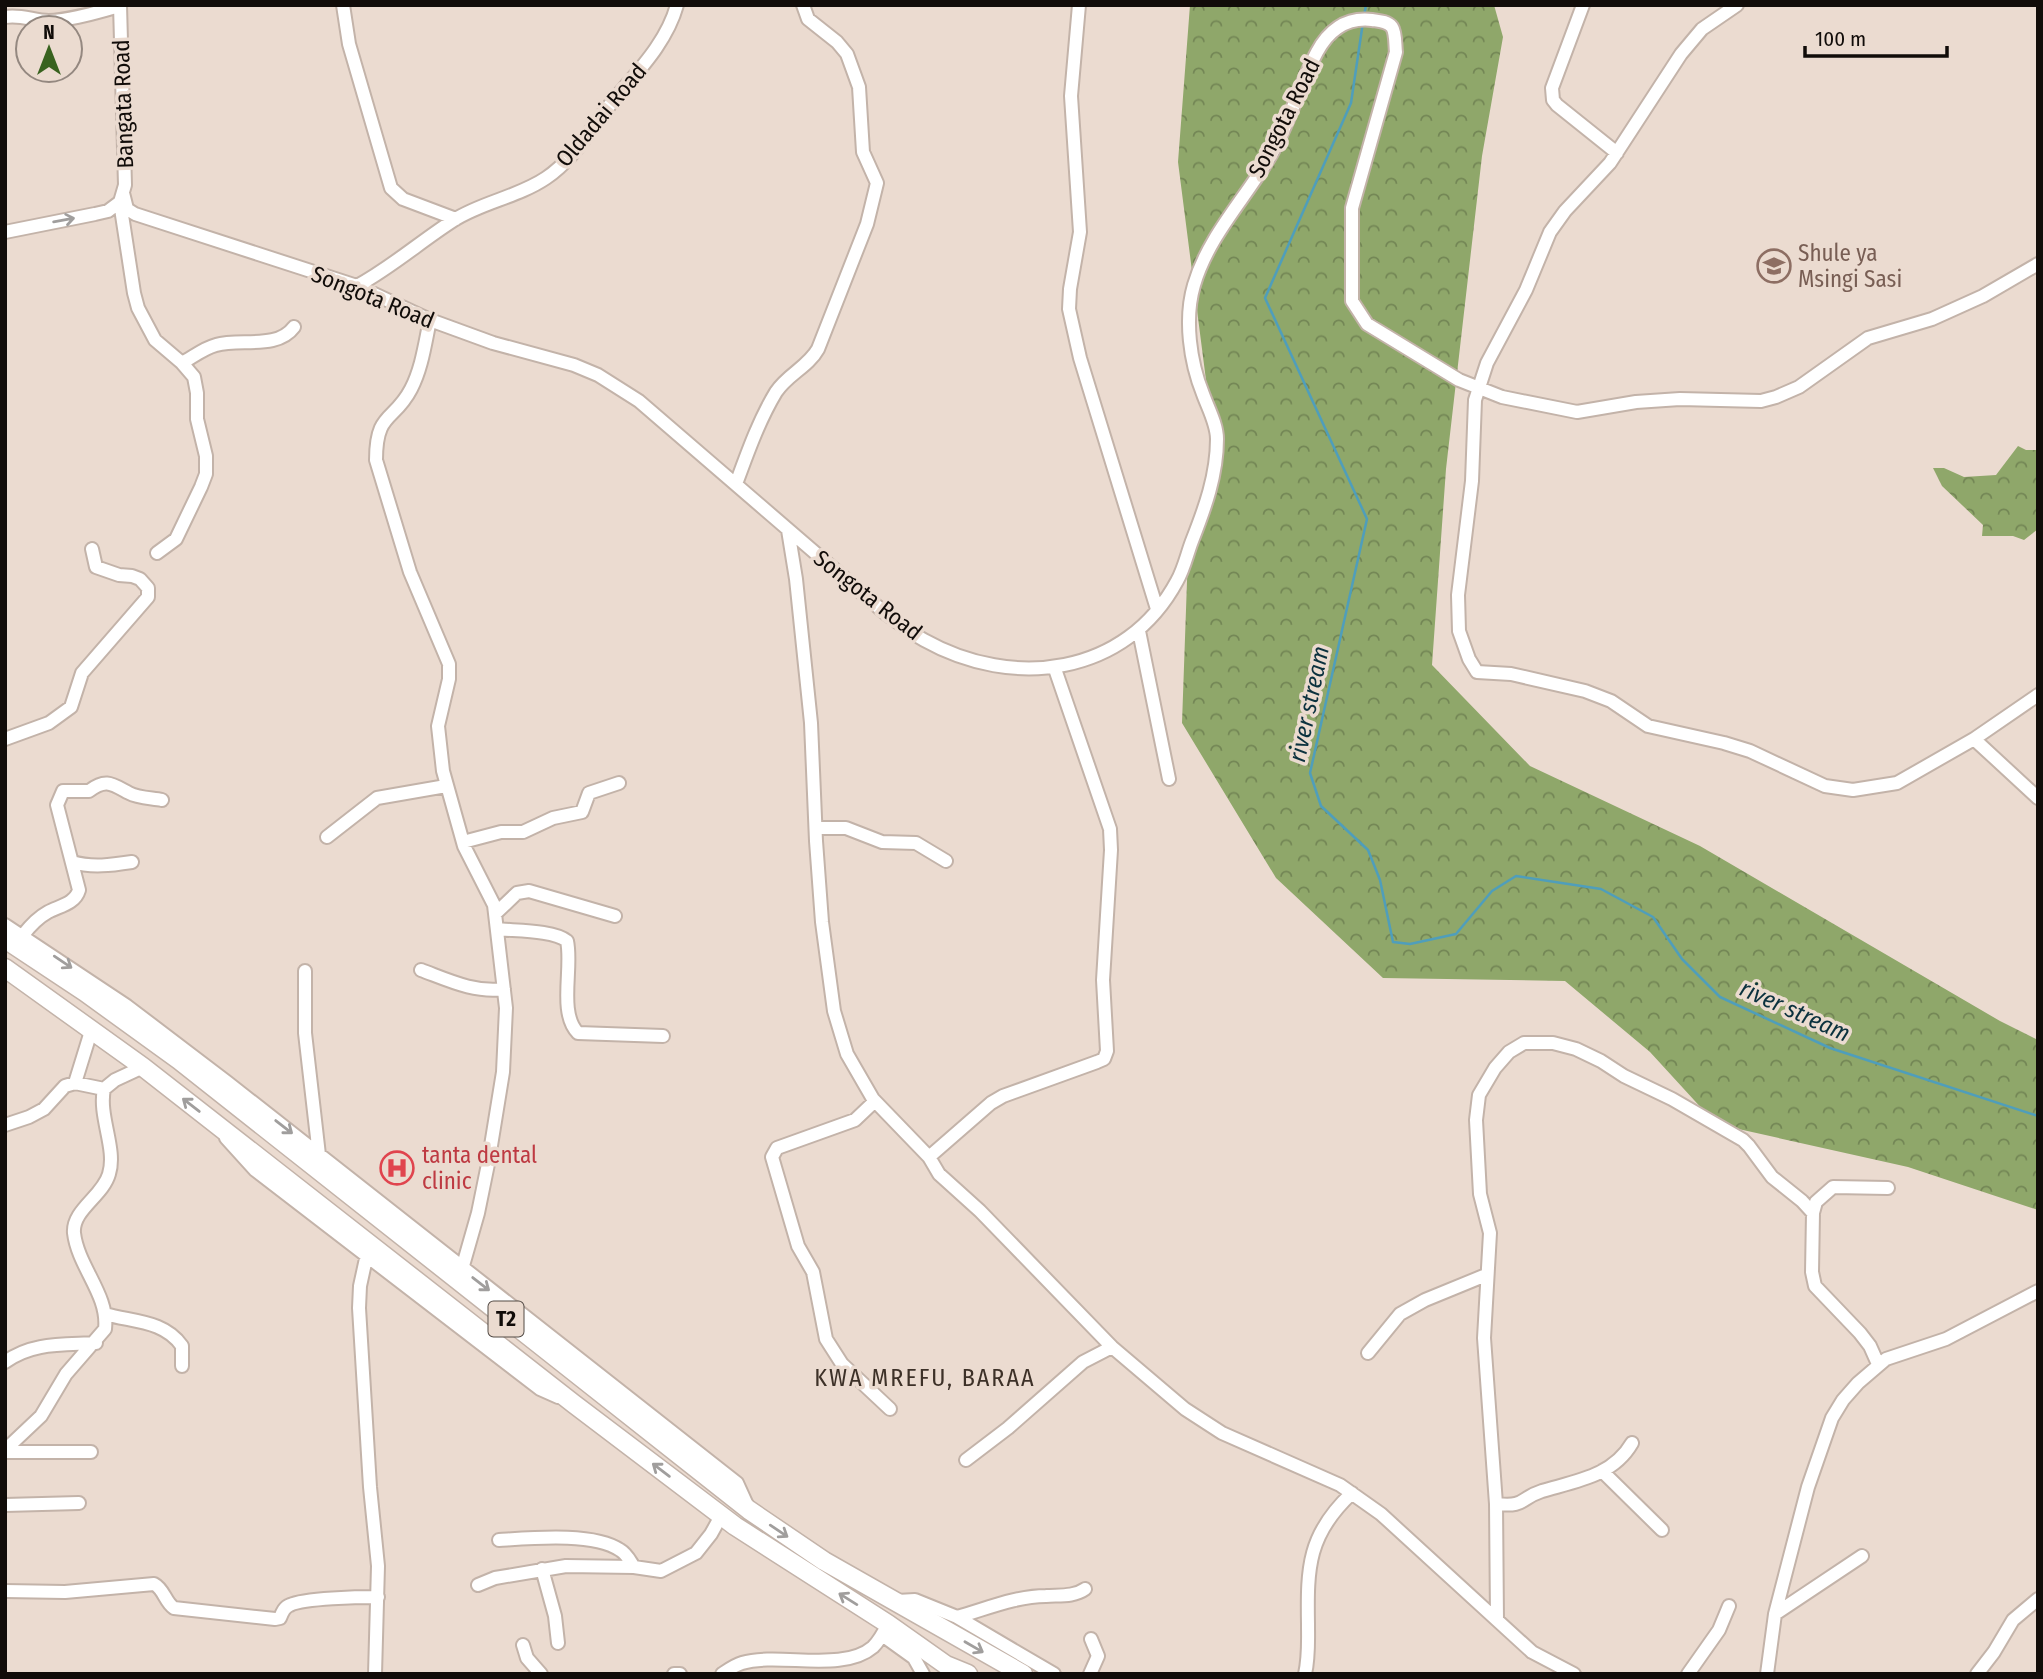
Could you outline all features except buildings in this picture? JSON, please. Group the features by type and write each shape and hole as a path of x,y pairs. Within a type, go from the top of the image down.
{"highway":[{"name":"T2","path":"14,937 179,1060 749,1510 824,1561 1023,1674"},
{"name":"T2","path":"5,968 143,1067 721,1516 885,1630 946,1665 968,1674"},
{"path":"574,1404 592,1385"},
{"path":"631,1447 648,1429"}],"street":[{"path":"343,5 349,44 391,188 403,200 456,219"},
{"name":"Oldadai Road","path":"357,286 381,273 456,219 548,177 561,165 663,37 673,20 677,5"},
{"path":"736,484 776,392 791,376 811,362 818,349 867,223 877,188 875,177 863,152 860,100 855,73 842,47 808,19 803,5"},
{"path":"1079,5 1071,96 1080,232 1069,309 1080,358 1157,610"},
{"path":"1583,5 1555,77 1552,97 1557,106 1617,153"},
{"path":"1737,5 1702,29 1681,54 1610,163 1565,211 1550,232 1527,290 1487,363 1475,401 1472,481 1458,607 1459,631 1469,659 1476,671 1511,674 1585,691 1611,701 1648,726 1750,751 1809,780 1833,788 1865,789 1897,783 1974,739 2038,695"},
{"path":"5,17 59,20 120,6"},
{"name":"Bangata Road","path":"120,6 125,186 122,198 134,293 138,308 155,340 182,363"},
{"name":"Songota Road","path":"122,198 127,209 135,214 357,286 430,320 493,343 598,374 639,401 885,613 925,640 980,661 1003,666 1055,669 1113,649 1139,631 1177,581 1209,498 1216,458 1217,435 1201,392 1191,348 1189,322 1194,286 1228,216 1271,156 1305,77 1326,37 1340,25 1364,19 1388,23 1393,29 1396,52 1352,208 1352,301 1367,324 1439,369 1479,388"},
{"path":"5,232 95,215 108,211 122,198"},
{"path":"1479,388 1512,400 1577,412 1636,402 1680,399 1768,399 1799,387 1868,338 1932,318 1983,296 2038,264"},
{"path":"430,320 421,364 413,385 407,397 385,418 381,426 376,460 410,572 449,664 449,679 438,726 446,786 463,842 488,891 495,914 506,1008 503,1072 488,1164 462,1269"},
{"path":"157,553 176,539 206,474 206,456 195,409 196,384 194,377 182,363 217,345 270,340 287,334 293,327"},
{"path":"788,530 811,723 822,922 834,1011 847,1054 875,1101 929,1157 939,1174 989,1219 1112,1347 1205,1424 1326,1478 1352,1493 1381,1514 1532,1652 1574,1674"},
{"path":"5,739 50,723 71,707 82,673 148,597 148,588 140,579 96,567 92,549"},
{"path":"1139,631 1169,779"},
{"path":"929,1157 991,1103 1003,1096 1104,1059 1107,1051 1102,980 1111,850 1110,829 1055,669"},
{"path":"1974,739 2038,798"},
{"path":"463,842 501,832 523,832 553,818 582,812 589,793 619,783"},
{"path":"14,937 34,921 77,897 79,886 57,805 63,791 89,791 97,784 106,784 123,788 135,795 163,800"},
{"path":"327,836 377,798 446,786"},
{"path":"816,828 846,828 881,842 916,843 946,861"},
{"path":"72,862 110,866 132,862"},
{"path":"495,914 517,893 528,891 615,916"},
{"path":"5,925 14,937 128,1006 737,1483 749,1510"},
{"path":"497,929 561,936 567,941 568,1005 573,1027 578,1033 663,1036"},
{"path":"421,970 473,988 503,989"},
{"path":"305,971 305,1033 319,1155"},
{"path":"75,1083 92,1028"},
{"path":"1497,1619 1496,1504 1484,1338 1490,1233 1480,1194 1476,1121 1479,1095 1509,1052 1524,1043 1553,1044 1576,1049 1735,1135 1749,1146 1772,1177 1813,1213"},
{"path":"5,1451 41,1416 66,1374 96,1343 105,1329 105,1314 82,1259 74,1230 77,1218 100,1191 109,1174 110,1158 103,1108 104,1089 115,1080 143,1067"},
{"path":"5,1125 38,1113 48,1106 65,1086 75,1083 104,1089"},
{"path":"875,1101 855,1120 777,1148 772,1157 798,1246 813,1272 826,1339 842,1364 890,1409"},
{"path":"215,1124 255,1170 540,1390 574,1404"},
{"path":"1878,1364 1870,1346 1860,1333 1815,1286 1812,1272 1813,1213 1816,1202 1830,1188 1888,1188"},
{"path":"367,1254 360,1286 359,1308 370,1487 377,1539 375,1674"},
{"path":"1368,1353 1400,1314 1425,1300 1486,1275"},
{"path":"1767,1674 1775,1614 1808,1487 1832,1418 1843,1400 1878,1364 1896,1354 1945,1339 2038,1291"},
{"path":"105,1314 145,1322 162,1329 182,1346 182,1366"},
{"path":"5,1362 17,1353 35,1347 96,1343"},
{"path":"966,1460 1008,1428 1083,1362 1112,1347"},
{"path":"1496,1504 1520,1504 1539,1492 1576,1482 1602,1471 1622,1457 1632,1443"},
{"path":"5,1451 91,1452"},
{"path":"1602,1471 1662,1530"},
{"path":"1305,1674 1308,1659 1308,1587 1314,1545 1327,1520 1352,1493"},
{"path":"5,1505 79,1503"},
{"path":"478,1585 495,1578 566,1566 634,1567 661,1571 690,1557 702,1546 721,1516"},
{"path":"499,1539 563,1538 598,1542 619,1548 634,1567"},
{"path":"1775,1614 1861,1556"},
{"path":"542,1569 555,1616 558,1643"},
{"path":"5,1591 65,1592 155,1584 168,1604 174,1608 275,1619 280,1618 285,1608 295,1603 348,1597 378,1597"},
{"path":"957,1616 1015,1600 1069,1595 1085,1590"},
{"path":"1977,1674 2013,1620 2038,1599"},
{"path":"893,1601 915,1600 957,1616 1054,1674"},
{"path":"1688,1674 1719,1630 1729,1606"},
{"path":"722,1674 741,1664 767,1660 852,1657 873,1647 885,1630 914,1658 923,1674"},
{"path":"1090,1674 1098,1656 1091,1639"},
{"path":"523,1645 527,1658 541,1674"},
{"path":"674,1674 680,1674"}],"green space":[{"path":"1190,5 1494,5 1503,37 1482,156 1446,469 1432,665 1530,766 1700,846 2000,1021 2038,1040 2038,1210 1908,1167 1716,1124 1650,1052 1565,981 1383,978 1276,878 1182,723 1188,553 1216,458 1178,162"},
{"path":"2018,446 2026,450 2038,450 2038,529 2024,540 2013,536 1982,536 1983,525 1942,486 1933,468 1944,468 1964,477 1996,475"}],"waterway":[{"name":"river stream","path":"1364,16 1366,5"},
{"name":"river stream","path":"1363,22 1351,103 1265,298 1367,519 1310,773 1321,806 1368,850 1380,880 1393,942 1410,944 1456,934 1492,891 1516,876 1601,889 1653,917 1682,959 1720,997 1830,1048 2038,1116"}],"place":[{"name":"Shule ya Msingi Sasi","path":"1774,266"},
{"name":"tanta dental clinic","path":"397,1168"}],"district":[{"name":"KWA MREFU, BARAA","path":"925,1378"}]}
